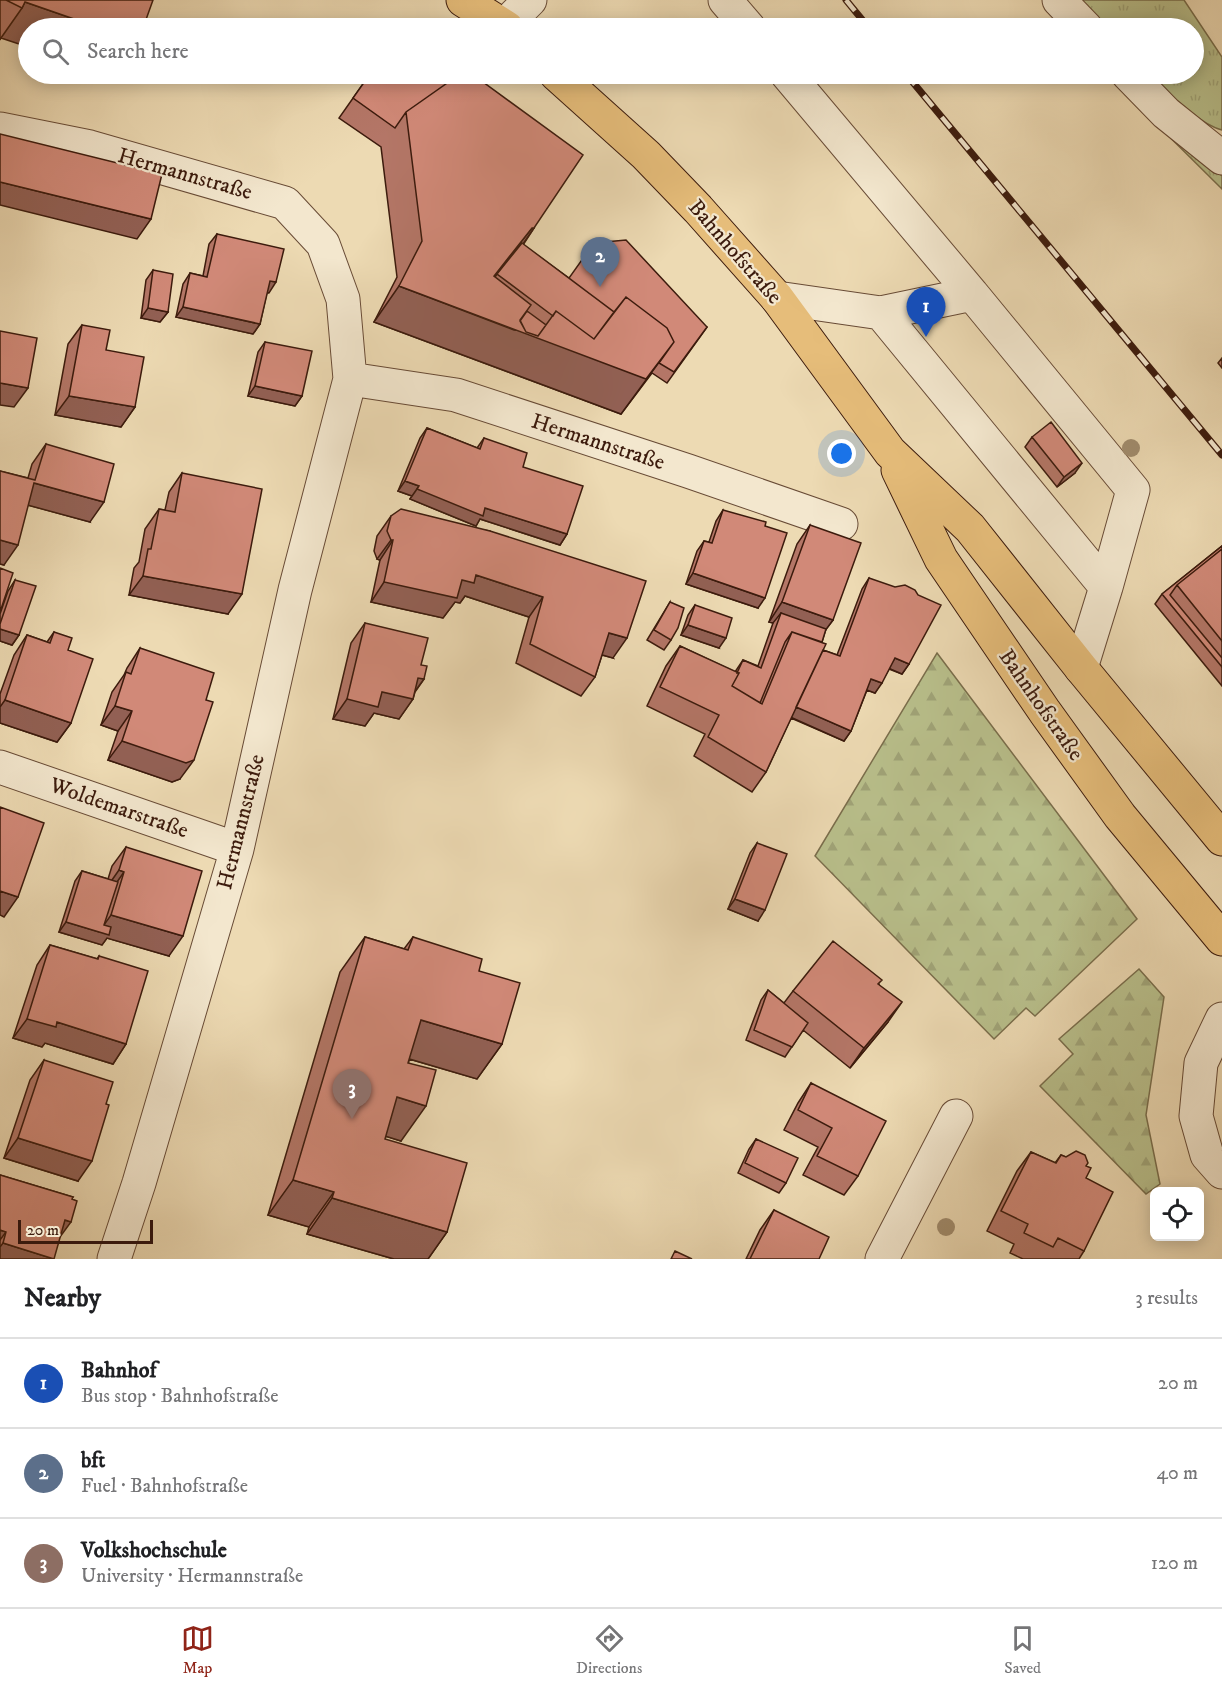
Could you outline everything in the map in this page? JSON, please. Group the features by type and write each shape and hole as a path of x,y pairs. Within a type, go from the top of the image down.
{"main road":[{"path":"463,0 492,18"},
{"name":"Bahnhofstraße","path":"567,84 646,155 698,209 777,298 890,452 970,528 1081,668 1222,839"},
{"name":"Bahnhofstraße","path":"890,452 941,559 1045,712 1120,816 1222,939"}],"street":[{"path":"514,18 530,0"},
{"path":"725,0 740,18"},
{"path":"1059,0 1076,18"},
{"path":"795,84 972,294 1132,490 1081,668"},
{"path":"1138,84 1166,114 1222,158"},
{"name":"Hermannstraße","path":"0,129 90,147 285,203 323,244 343,299 350,379 295,590 237,849 139,1183 114,1259"},
{"path":"777,298 881,313 972,294"},
{"path":"881,313 1106,587"},
{"name":"Hermannstraße","path":"350,379 456,395 841,524"},
{"name":"Woldemarstraße","path":"0,767 237,849"},
{"path":"1222,1019 1201,1063 1196,1116 1207,1155 1222,1172"},
{"path":"882,1259 956,1116"}],"green space":[{"path":"1081,0 1184,0 1196,18 1098,18"},
{"path":"1204,30 1222,57 1222,130 1203,121 1160,84 1204,84"},
{"path":"1116,84 1121,84 1155,120 1222,176 1222,189"},
{"path":"937,653 1137,919 1035,1016 1026,1008 994,1039 815,856"},
{"path":"1139,969 1164,997 1146,1115 1160,1184 1150,1187 1150,1191 1146,1194 1040,1086 1073,1054 1059,1039"}],"building":[{"path":"6,0 153,0 147,18 71,18 25,2 22,8"},
{"path":"363,84 446,84 406,112 395,128 353,98"},
{"path":"446,84 486,84 583,155 534,228 494,276 531,305 520,320 526,332 538,336 556,311 594,339 626,297 667,328 674,342 646,379 399,286 422,241 406,112"},
{"path":"0,134 162,174 151,219 0,182"},
{"path":"217,234 284,249 276,282 270,281 260,324 183,307 190,273 207,277"},
{"path":"626,240 707,327 674,372 659,363 674,342 667,328 626,297 614,312 569,278 594,243"},
{"path":"522,243 614,312 594,339 556,311 553,316 497,274"},
{"path":"153,270 173,274 168,312 148,308"},
{"path":"527,311 546,325 538,336 526,332 520,321"},
{"path":"82,325 110,330 106,350 144,357 135,407 69,396"},
{"path":"0,331 37,338 28,388 0,383"},
{"path":"265,342 312,351 302,396 255,386"},
{"path":"1051,422 1082,463 1064,477 1032,437"},
{"path":"427,428 480,449 484,438 527,453 523,467 583,486 567,534 485,508 483,516 417,489 419,486 405,481"},
{"path":"46,444 114,464 104,502 34,483 18,545 0,540 0,471 35,480"},
{"path":"182,473 262,489 242,594 143,576 159,509 175,512"},
{"path":"401,509 490,531 646,581 627,638 609,633 595,677 530,644 543,597 476,575 474,583 462,580 457,598 384,582 393,540 387,531 391,516"},
{"path":"723,510 766,522 765,526 787,533 765,598 693,573 704,541 712,543"},
{"path":"810,525 861,543 833,620 782,602"},
{"path":"1222,546 1222,549 1177,585 1170,595 1222,658 1222,667 1162,594"},
{"path":"1222,549 1222,641 1177,585"},
{"path":"0,568 13,573 0,612"},
{"path":"869,578 895,587 905,585 915,590 918,595 941,605 909,664 895,658 882,683 871,679 851,731 796,707 823,650 840,656"},
{"path":"15,580 36,586 19,635 0,629"},
{"path":"670,602 684,608 678,628 671,640 654,630"},
{"path":"695,605 732,618 726,638 688,625"},
{"path":"781,613 826,629 822,642 792,632 785,642 760,703 732,686 743,660 761,668"},
{"path":"365,623 428,638 421,665 427,666 424,679 418,678 413,699 382,692 378,707 347,699"},
{"path":"54,632 72,638 68,650 93,659 71,723 5,700 27,635 50,643"},
{"path":"792,632 826,644 766,772 708,737 719,715 660,687 680,646 739,673 732,686 762,704"},
{"path":"140,648 214,673 206,700 213,702 194,760 186,763 122,741 132,711 115,706 126,672 131,674"},
{"path":"0,807 44,823 18,897 0,891"},
{"path":"757,843 787,854 765,910 735,899"},
{"path":"126,847 202,871 183,936 111,915 124,872 119,870"},
{"path":"82,871 118,882 104,925 111,927 109,935 66,922"},
{"path":"365,937 408,950 413,937 482,959 479,971 520,983 502,1044 421,1020 408,1063 436,1070 426,1106 397,1097 385,1139 467,1163 447,1232 332,1198 334,1192 293,1180"},
{"path":"833,941 882,980 878,984 902,1002 864,1048 793,991"},
{"path":"50,945 98,959 99,956 148,971 126,1044 57,1022 56,1027 27,1019"},
{"path":"768,990 808,1023 792,1047 754,1030"},
{"path":"44,1060 113,1082 106,1104 109,1105 92,1161 18,1138"},
{"path":"811,1083 886,1121 858,1176 817,1156 832,1128 798,1110"},
{"path":"756,1139 798,1158 786,1183 745,1163"},
{"path":"1076,1151 1085,1155 1088,1163 1086,1166 1091,1168 1086,1178 1113,1192 1084,1251 1058,1238 1053,1247 1024,1233 1028,1224 1001,1211 1031,1152 1056,1163 1061,1155 1066,1157"},
{"path":"0,1175 73,1197 72,1199 77,1201 71,1222 65,1220 54,1259 3,1243 6,1232 0,1230"},
{"path":"774,1210 829,1237 819,1259 750,1259"},
{"path":"675,1251 692,1259 671,1259"}],"railway":[{"path":"846,0 861,18"},
{"path":"914,84 1222,455"}],"place":[{"name":"bft","path":"600,287"},
{"name":"Bahnhof","path":"926,337"},
{"name":"Volkshochschule","path":"352,1119"}]}
